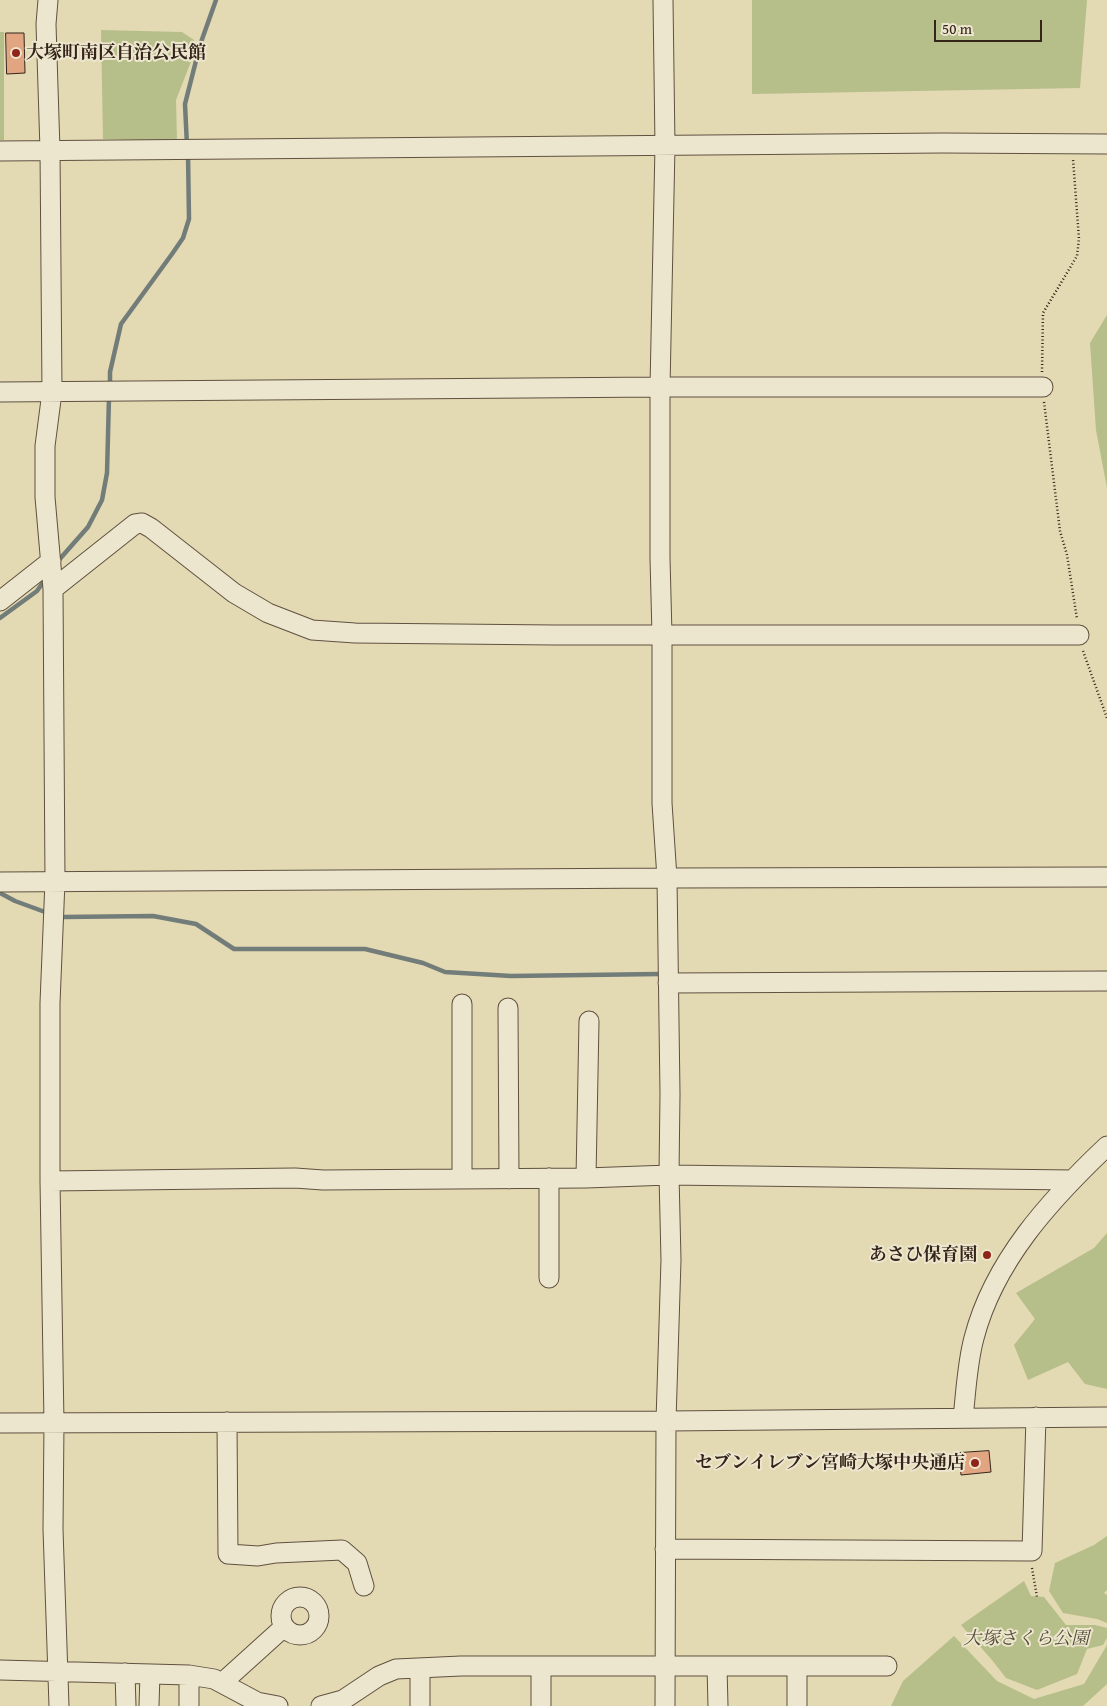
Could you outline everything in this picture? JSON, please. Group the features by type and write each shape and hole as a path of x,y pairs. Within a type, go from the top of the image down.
{"street":[{"path":"48,0 46,24 50,150 52,392 45,446 45,496 54,589 55,882 50,1003 50,1181 54,1423 53,1529 59,1671 58,1706"},
{"path":"663,0 665,146 660,387 660,558 662,803 667,878 671,1260 666,1421 665,1706"},
{"path":"0,151 932,143 1107,144"},
{"path":"0,392 660,387 1043,387"},
{"path":"54,589 135,524 142,523 234,592 268,613 312,630 355,633 662,636 1079,636"},
{"path":"0,601 51,561"},
{"path":"0,882 1107,877"},
{"path":"668,982 1107,981"},
{"path":"462,1004 462,1179"},
{"path":"508,1008 509,1179"},
{"path":"586,1178 589,1021"},
{"path":"963,1418 970,1355 978,1323 1000,1273 1012,1253 1072,1180 1107,1146"},
{"path":"50,1181 296,1178 323,1180 509,1179 669,1175 1072,1180"},
{"path":"549,1278 550,1178"},
{"path":"665,1549 1032,1552 1036,1417"},
{"path":"0,1423 666,1421 1107,1417"},
{"path":"227,1422 228,1554 258,1556 276,1553 342,1550 358,1563 364,1586"},
{"path":"225,1685 284,1627"},
{"path":"322,1706 348,1701 379,1676 396,1669 460,1666 886,1666"},
{"path":"541,1666 541,1706"},
{"path":"718,1666 718,1706"},
{"path":"796,1666 797,1706"},
{"path":"420,1668 420,1706"},
{"path":"0,1670 150,1674 214,1679 257,1702 278,1706"},
{"path":"125,1673 126,1706"},
{"path":"149,1706 150,1674"},
{"path":"189,1676 189,1706"},
{"path":"225,1685 228,1706"}],"path":[{"path":"1072,145 1079,239 1077,256 1043,313 1043,387 1060,531 1067,555 1079,636 1107,718"},
{"path":"1032,1568 1037,1597"}],"green space":[{"path":"752,0 1087,0 1080,88 752,94"},
{"path":"101,30 182,32 194,40 192,59 176,100 177,141 103,139"},
{"path":"0,32 4,32 4,140 0,140"},
{"path":"1107,315 1107,488 1096,430 1090,343"},
{"path":"1107,1233 1107,1389 1085,1384 1068,1362 1028,1380 1014,1345 1035,1319 1016,1293 1094,1248"},
{"path":"1107,1536 1107,1590 1104,1593 1107,1595 1107,1623 1097,1619 1063,1613 1049,1591 1055,1563 1094,1545"},
{"name":"大塚さくら公園","path":"1024,1581 1031,1596 1044,1597 1066,1625 1095,1625 1107,1628 1107,1638 1103,1645 1087,1649 1077,1674 1037,1690 1006,1678 961,1625"},
{"path":"954,1636 997,1681 1034,1699 1084,1684 1107,1645 1107,1684 1083,1706 891,1706 903,1681"}],"building":[{"name":"大塚町南区自治公民館","path":"6,33 24,33 25,73 7,74"},
{"name":"セブンイレブン宮崎大塚中央通店","path":"989,1451 991,1472 961,1475 959,1453"}],"waterway":[{"path":"187,146 185,104 200,45 216,0"},
{"path":"110,386 110,372 121,324 183,238 189,219 188,154"},
{"path":"58,561 88,527 102,500 107,473 109,397"},
{"path":"0,618 37,591 46,578"},
{"path":"0,893 15,901 45,912"},
{"path":"62,917 153,916 196,924 234,949 365,949 423,963 445,972 511,976 660,974"}],"place":[{"name":"大塚町南区自治公民館","path":"16,53"},
{"name":"あさひ保育園","path":"987,1255"},
{"name":"セブンイレブン宮崎大塚中央通店","path":"975,1463"}]}
